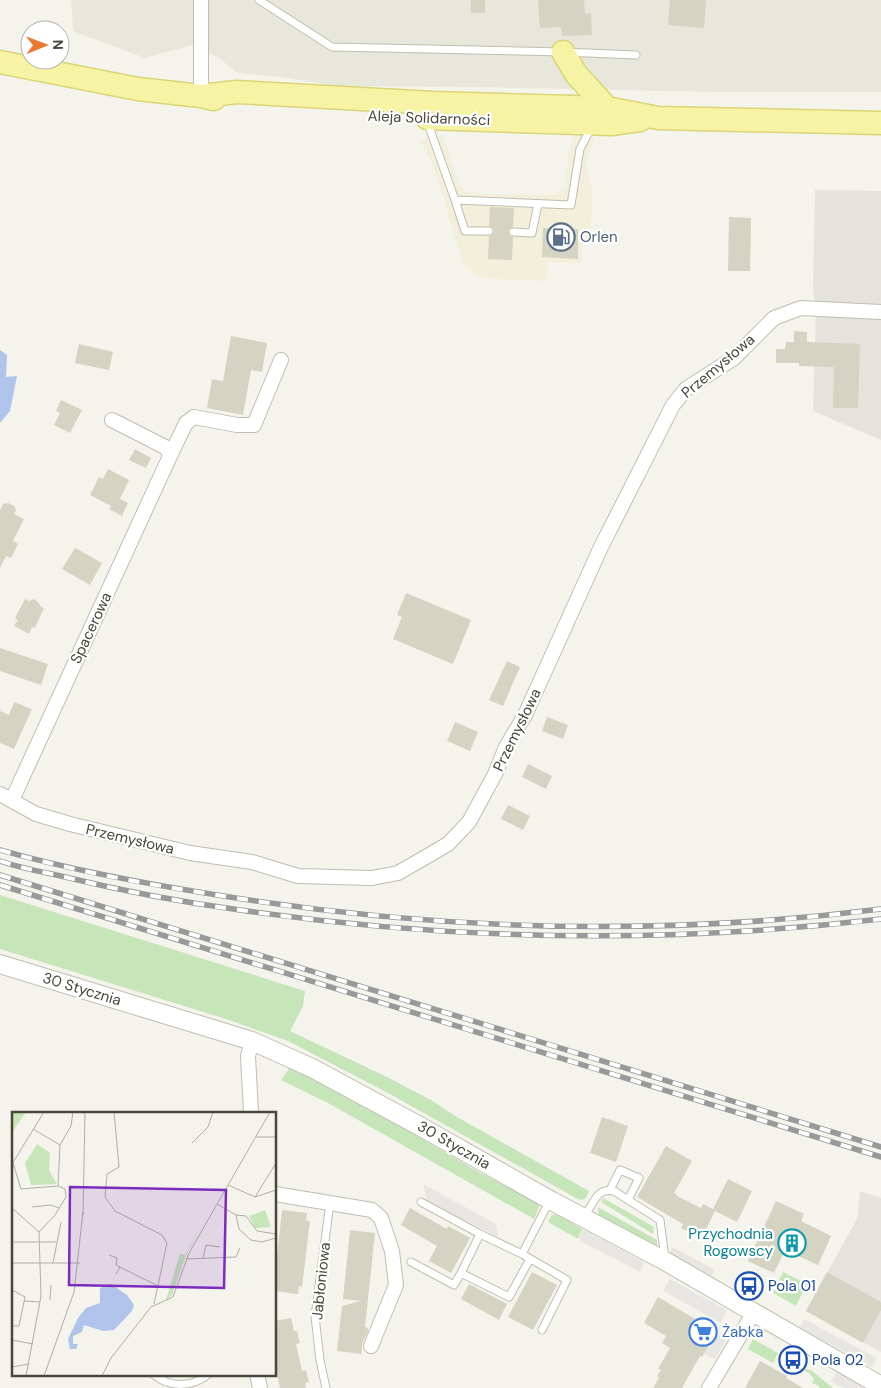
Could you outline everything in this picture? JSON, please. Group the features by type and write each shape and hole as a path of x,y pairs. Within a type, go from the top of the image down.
{"main road":[{"path":"563,52 600,116"},
{"name":"Aleja Solidarności","path":"0,62 138,89 201,96 238,106 292,111 426,118 600,116"},
{"name":"Aleja Solidarności","path":"201,96 237,92 433,103 600,116 881,123"}],"street":[{"path":"201,0 201,96"},
{"name":"Przemysłowa","path":"6,797 36,814 70,824 190,853 252,862 298,876 372,878 398,873 448,844 469,822 495,774 506,747 525,715 601,547 673,405 686,389 734,358 774,318 801,308 881,312"},
{"name":"Spacerowa","path":"6,797 186,423 194,417 237,425 254,425 282,360"},
{"path":"112,420 167,448 170,456"},
{"name":"30 Stycznia","path":"0,964 252,1041 312,1068 339,1081 550,1200 666,1261 881,1386"},
{"path":"251,1112 248,1056 252,1041"},
{"path":"276,1194 372,1210 381,1218 392,1251 396,1285 371,1346"},
{"path":"709,1388 754,1312"}],"lane":[{"path":"259,0 332,47 636,55"},
{"path":"455,200 571,205 580,150 600,116"},
{"path":"426,118 465,231 489,231"},
{"path":"513,232 532,233 538,204"},
{"path":"610,1190 620,1170 639,1178 628,1200"},
{"path":"582,1217 589,1210 598,1194 602,1191 614,1191 660,1220 666,1261"},
{"path":"522,1254 550,1200"},
{"path":"422,1202 480,1234 522,1254 567,1280 542,1330"},
{"name":"Jabłoniowa","path":"326,1388 320,1360 315,1316 330,1203"},
{"path":"411,1262 454,1286 480,1234"},
{"path":"461,1272 509,1297 530,1259"},
{"path":"155,1376 165,1384 174,1386 197,1383 206,1376"}],"shaded area":[{"path":"71,0 881,0 881,92 714,92 337,86 281,77 237,73 219,58 192,45 145,58 73,31"},
{"path":"574,134 594,139 586,165 592,189 591,229 582,230 582,263 548,262 546,281 477,277 463,262 433,166 420,140 443,135 459,186 472,194 555,195 565,187 568,157"},
{"path":"815,190 881,191 881,440 813,411 816,310 813,288"},
{"path":"423,1184 496,1224 498,1237 427,1201"},
{"path":"860,1191 881,1198 881,1352 806,1311 857,1219"},
{"path":"582,1229 644,1262 640,1272 579,1240"},
{"path":"673,1247 715,1270 710,1279 668,1256"},
{"path":"670,1279 727,1310 721,1323 663,1291"},
{"path":"804,1319 877,1358 872,1367 800,1328"},
{"path":"716,1334 726,1340 715,1359 704,1354"},
{"path":"837,1371 863,1384 861,1388 844,1388 831,1382"}],"green space":[{"path":"0,895 305,991 303,1006 290,1031 431,1100 457,1117 589,1191 586,1198 581,1200 576,1198 388,1093 288,1041 226,1019 0,949"},
{"path":"290,1067 538,1203 539,1207 534,1219 328,1103 281,1080"},
{"path":"603,1198 654,1227 653,1234 601,1202"},
{"path":"598,1207 657,1240 657,1248 599,1216"},
{"path":"556,1214 582,1229 578,1239 548,1222 552,1215"},
{"path":"783,1272 807,1284 796,1306 773,1293"},
{"path":"753,1339 778,1353 773,1363 748,1349"},
{"path":"783,1355 798,1364 795,1370 789,1366 781,1368 778,1366"},
{"path":"801,1367 812,1371 833,1388 819,1388 819,1386 812,1383 814,1379 809,1373 801,1369"}],"water":[{"path":"0,350 7,355 6,377 17,376 10,411 0,423"}],"building":[{"path":"471,0 485,0 485,13 471,13"},
{"path":"538,0 584,0 585,14 591,13 592,35 562,36 561,27 540,28"},
{"path":"670,0 706,0 704,28 668,25"},
{"path":"490,207 514,208 513,227 508,232 513,237 512,260 488,259 489,236 494,231 489,226"},
{"path":"729,217 751,218 750,271 728,271"},
{"name":"Orlen","path":"543,228 578,229 578,259 542,257"},
{"path":"794,331 807,332 807,342 860,344 858,408 833,408 834,367 799,366 799,363 776,363 776,349 785,349 786,342 794,342"},
{"path":"231,336 267,343 262,372 251,370 243,415 207,408 212,379 223,381"},
{"path":"79,344 113,352 109,370 75,363"},
{"path":"61,400 82,410 70,433 54,425 60,413 56,411"},
{"path":"135,449 151,458 146,468 129,460"},
{"path":"108,469 129,480 120,499 128,503 122,516 109,509 111,506 90,495 99,477 103,479"},
{"path":"8,503 14,506 16,510 14,514 24,519 13,541 18,544 11,558 6,556 0,568 0,510 3,504"},
{"path":"75,548 102,563 90,585 62,569"},
{"path":"406,593 471,620 453,664 393,639 402,617 397,615"},
{"path":"25,599 29,601 34,599 44,608 35,628 32,627 29,634 14,626 18,620 15,618"},
{"path":"0,648 48,664 41,685 0,671"},
{"path":"507,661 520,667 503,706 489,700"},
{"path":"14,702 32,709 14,749 0,743 0,711 9,715"},
{"path":"547,717 568,725 563,739 542,731"},
{"path":"455,722 478,732 470,751 447,741"},
{"path":"528,764 552,776 546,789 522,777"},
{"path":"508,805 530,816 523,830 501,819"},
{"path":"602,1117 628,1126 616,1162 590,1153"},
{"path":"666,1146 692,1161 674,1193 677,1196 701,1208 703,1204 713,1209 728,1179 752,1191 737,1222 715,1211 702,1238 681,1228 683,1224 637,1197"},
{"name":"Przychodnia Rogowscy","path":"776,1201 804,1214 801,1221 831,1236 818,1265 785,1250 774,1273 748,1261"},
{"path":"410,1208 447,1229 448,1226 470,1238 451,1273 429,1261 437,1246 401,1225"},
{"path":"282,1210 307,1213 306,1221 310,1221 302,1287 299,1286 298,1294 276,1291 276,1265"},
{"path":"350,1230 375,1233 365,1327 368,1328 368,1331 363,1340 361,1354 337,1351 342,1306 361,1301 343,1299"},
{"path":"532,1272 557,1285 533,1330 508,1317"},
{"path":"827,1272 881,1302 881,1310 863,1343 806,1311"},
{"path":"469,1284 507,1304 499,1320 461,1299"},
{"path":"658,1297 717,1332 702,1357 700,1356 682,1388 653,1388 659,1378 657,1376 661,1370 658,1369 670,1348 662,1343 666,1336 644,1323"},
{"path":"291,1318 294,1331 297,1331 300,1343 296,1344 302,1371 306,1370 309,1382 305,1383 306,1388 280,1388 276,1369 276,1321"},
{"path":"760,1361 787,1376 786,1378 803,1388 745,1388"}],"railway":[{"path":"0,850 58,865 177,889 316,909 477,923 639,926 801,918 881,909"},
{"path":"0,861 152,896 240,910 400,928 560,936 641,935 801,927 881,919"},
{"path":"0,875 881,1147"},
{"path":"0,885 881,1157"}],"place":[{"name":"Orlen","path":"561,237"},
{"name":"Przychodnia Rogowscy","path":"792,1243"},
{"name":"Pola 01","path":"749,1286"},
{"name":"Żabka","path":"703,1332"},
{"name":"Pola 02","path":"793,1360"}]}
